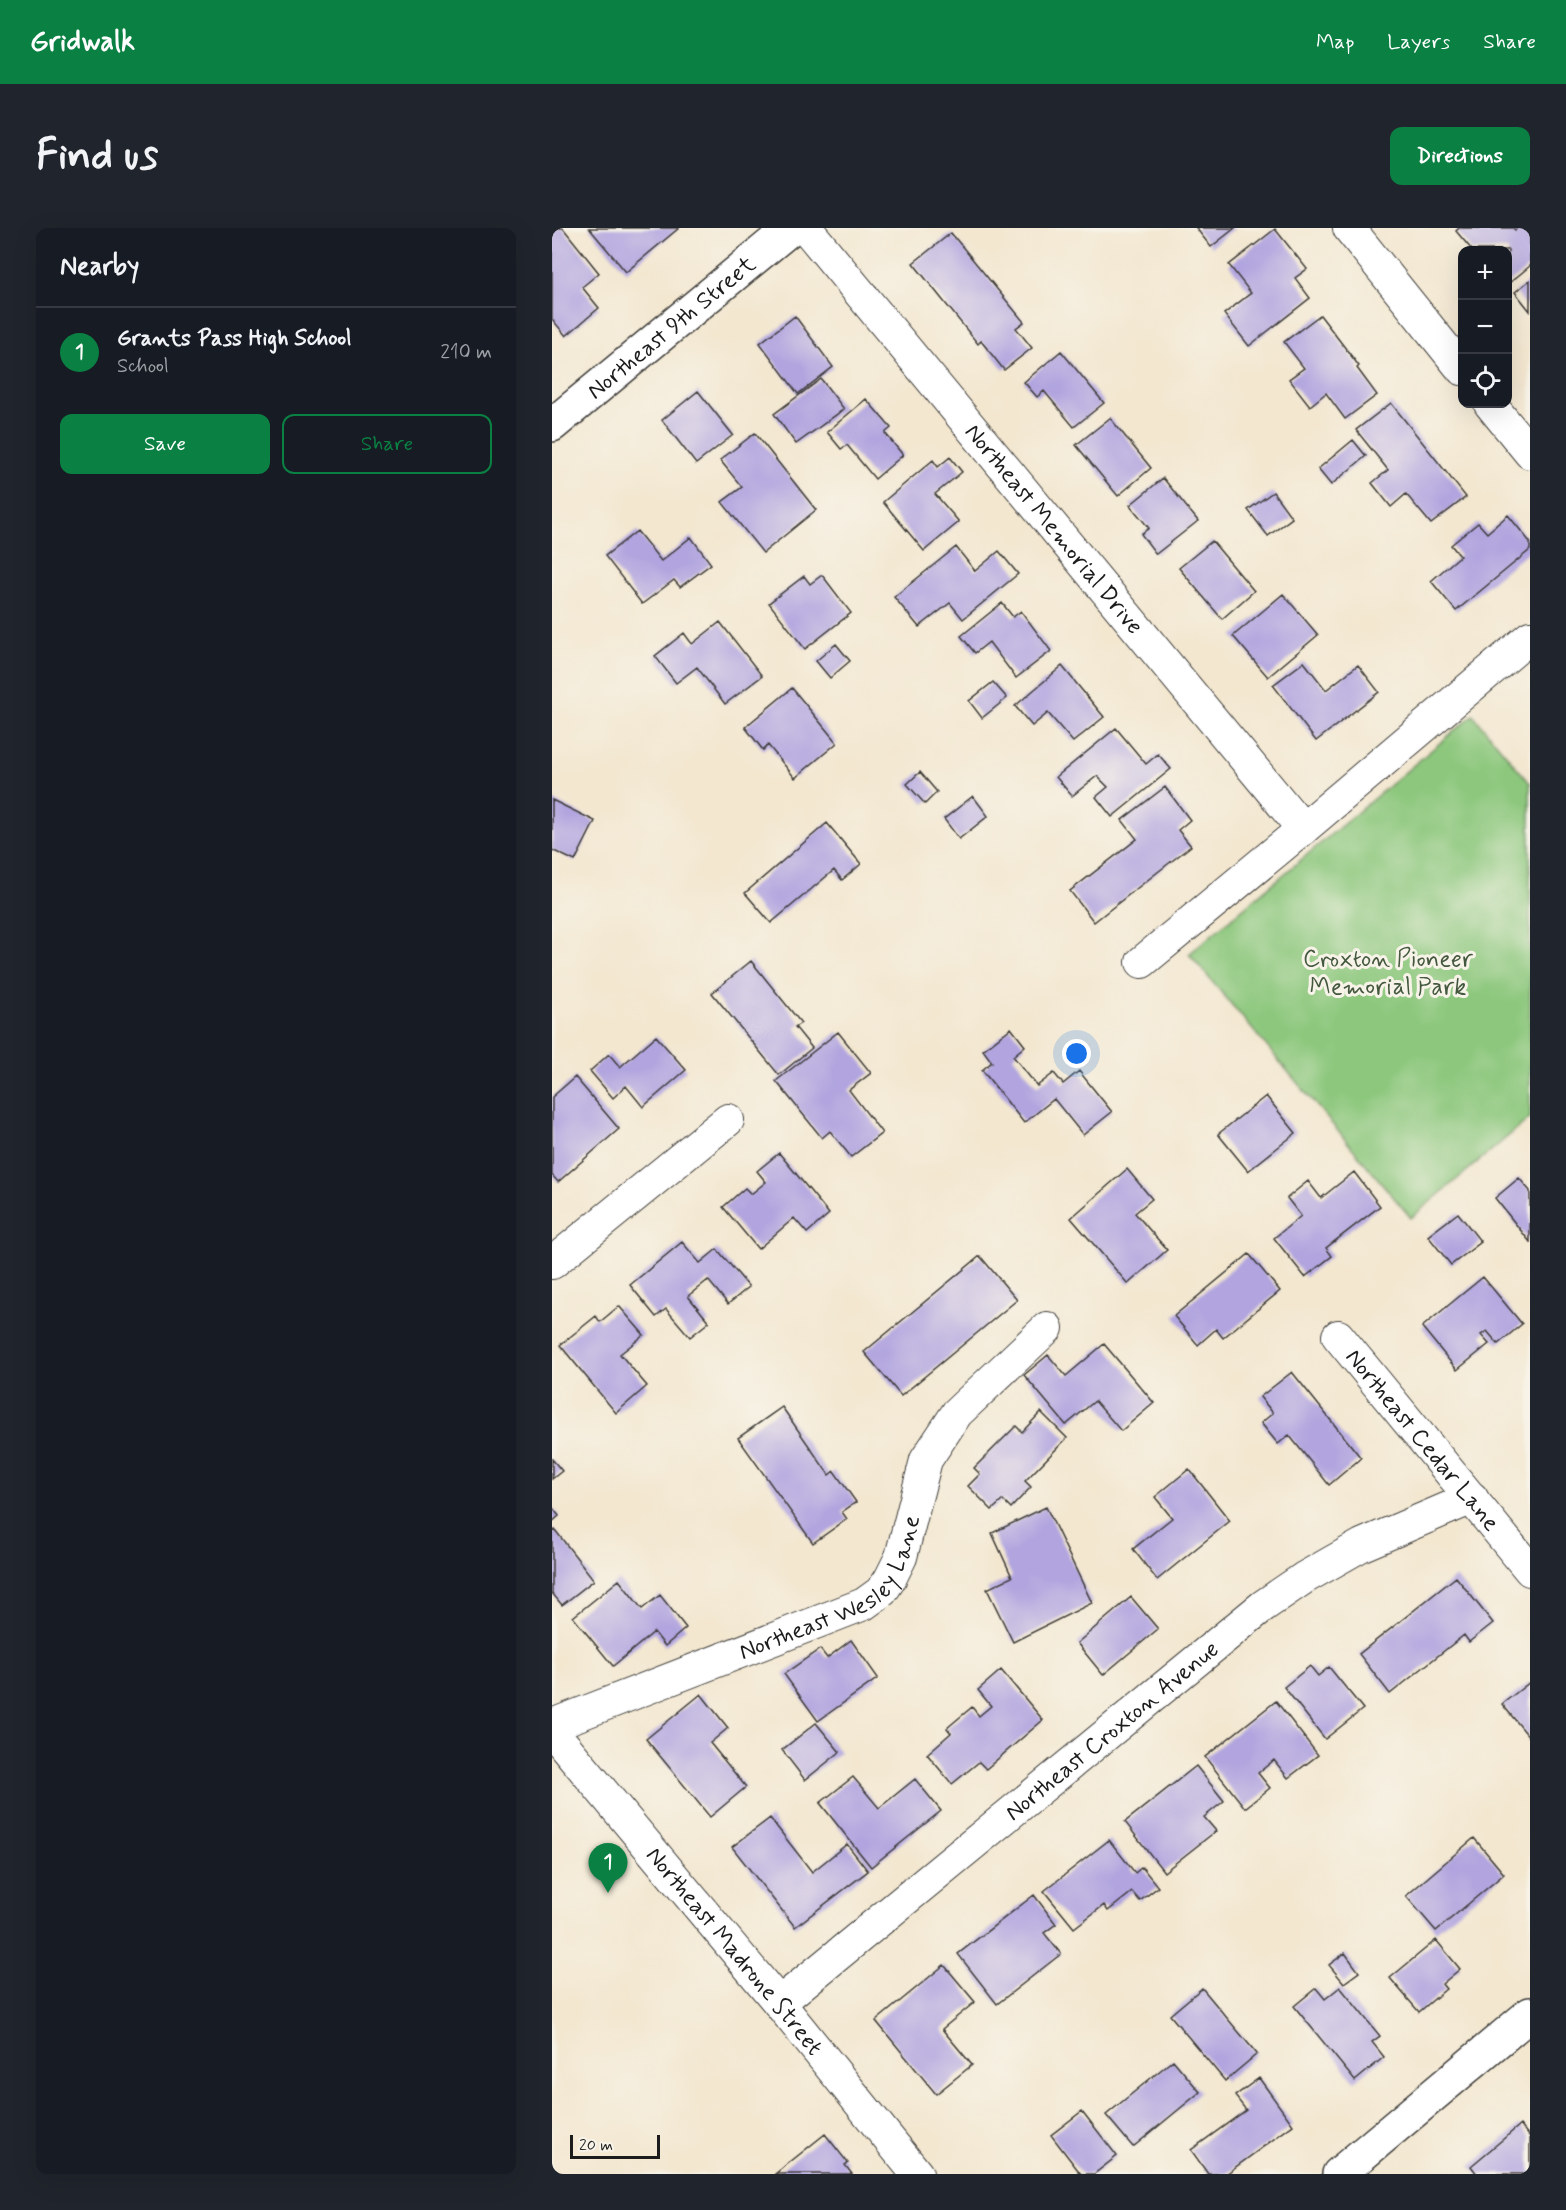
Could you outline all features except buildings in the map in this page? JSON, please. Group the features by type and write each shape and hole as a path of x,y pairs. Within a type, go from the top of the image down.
{"street":[{"name":"Northeast 9th Street","path":"552,425 791,228"},
{"name":"Northeast Memorial Drive","path":"806,228 1303,829"},
{"path":"1349,228 1458,364"},
{"path":"1493,408 1530,453"},
{"path":"1142,962 1530,637"},
{"path":"552,1263 728,1120"},
{"name":"Northeast Wesley Lane","path":"552,1725 864,1604 882,1591 901,1557 926,1460 957,1413 1047,1328"},
{"name":"Northeast Cedar Lane","path":"1338,1336 1530,1570"},
{"name":"Northeast Croxton Avenue","path":"779,2003 1263,1606 1304,1578 1362,1545 1472,1498"},
{"name":"Northeast Madrone Street","path":"552,1731 779,2003 917,2174"},
{"path":"1339,2174 1530,2014"}],"green space":[{"name":"Croxton Pioneer Memorial Park","path":"1473,715 1530,783 1530,1118 1411,1218 1189,954"}],"place":[{"name":"Grants Pass High School","path":"608,1893"}]}
